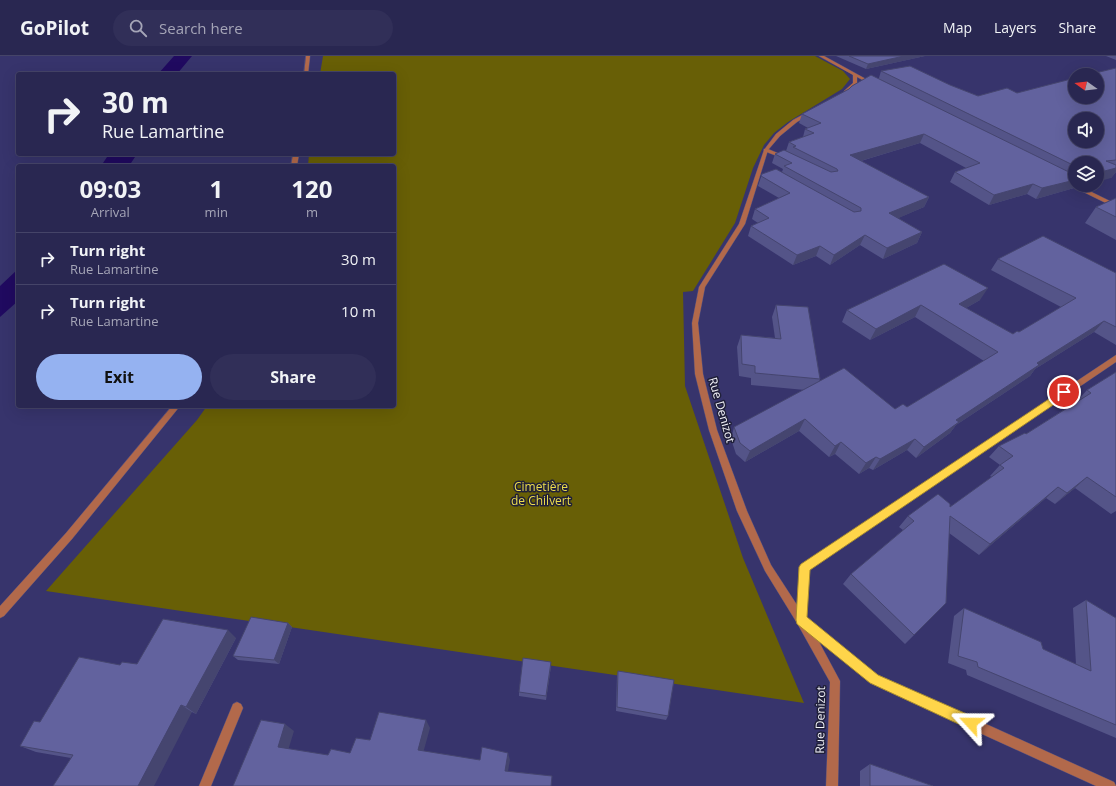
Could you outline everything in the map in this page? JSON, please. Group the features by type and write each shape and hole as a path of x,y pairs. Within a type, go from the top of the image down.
{"street":[{"path":"306,72 308,56"},
{"path":"821,56 876,85"},
{"path":"843,96 855,83 855,75"},
{"name":"Rue Denizot","path":"820,108 795,121 778,135 766,150 742,224 702,287 695,323 699,374 713,430 742,511 768,568 801,620 835,681 832,786"},
{"path":"766,150 788,160"},
{"path":"759,170 769,174"},
{"path":"1063,179 1116,206"},
{"path":"1110,786 874,679 801,620 805,567 1116,358"},
{"path":"0,613 69,536 174,408"},
{"path":"205,786 237,708"}],"green space":[{"name":"Cimetière de Chilvert","path":"323,56 815,56 843,71 850,79 842,89 788,122 774,133 764,145 753,168 735,223 693,291 683,292 685,386 743,558 804,703 46,591 197,420 206,408 396,408 396,164 308,164 309,156 396,156 396,72 320,72"}],"shaded area":[{"path":"174,56 192,56 179,72 160,72"},
{"path":"108,156 136,156 130,164 102,164"},
{"path":"16,271 16,303 0,317 0,286"}],"building":[{"path":"849,56 904,56 868,64"},
{"path":"910,66 950,85 978,96 1007,88 1017,93 1068,80 1068,104 1104,104 1104,71 1116,68 1116,160 1106,161 1116,165 1116,168 1104,171 1104,156 1068,156 1068,163 881,71"},
{"path":"871,75 1068,172 1068,182 1042,188 1033,184 994,195 955,172 980,163 924,134 850,155 929,197 889,213 922,232 887,248 865,235 834,255 820,246 797,255 751,226 769,218 755,209 790,193 761,176 762,174 776,169 854,212 861,211 861,208 784,166 792,163 775,154 784,150 831,172 838,171 837,169 793,147 796,146 789,142 814,133 805,129 821,123 802,114"},
{"path":"1116,198 1116,217 1096,207"},
{"path":"1043,236 1116,273 1116,327 1104,321 1037,363 1039,365 956,420 959,422 924,447 915,439 880,459 876,457 866,463 841,442 835,446 805,419 750,451 740,443 734,427 844,368 895,409 903,404 907,407 998,352 921,305 876,329 847,310 944,264 988,288 959,304 1013,334 1017,331 1019,332 1076,298 998,259"},
{"path":"776,305 808,307 820,379 755,373 755,366 742,364 741,335 781,339"},
{"path":"1116,372 1116,497 1087,477 1067,493 1058,487 990,544 950,516 946,603 914,635 851,574 914,521 908,516 938,494 950,504 950,507 1004,468 1000,465 1013,456 999,446 1025,433 1026,434 1091,393 1087,390"},
{"path":"1086,600 1116,618 1116,725 978,667 977,662 958,656 964,608 1041,642 1043,649 1091,671"},
{"path":"251,617 288,623 274,660 233,656"},
{"path":"163,619 228,630 186,707 181,705 138,786 53,786 73,755 20,746 34,721 40,722 79,657 120,665 122,662 137,664"},
{"path":"523,658 551,662 546,696 519,692"},
{"path":"618,671 674,680 668,716 617,707"},
{"path":"379,712 426,720 418,750 480,760 482,747 508,753 505,771 552,776 551,786 233,786 261,720 285,724 278,747 328,755 331,749 350,753 356,738 370,740"},
{"path":"870,764 933,786 870,786"}],"route":[{"path":"971,723 874,679 801,620 805,567 1064,392"}]}
